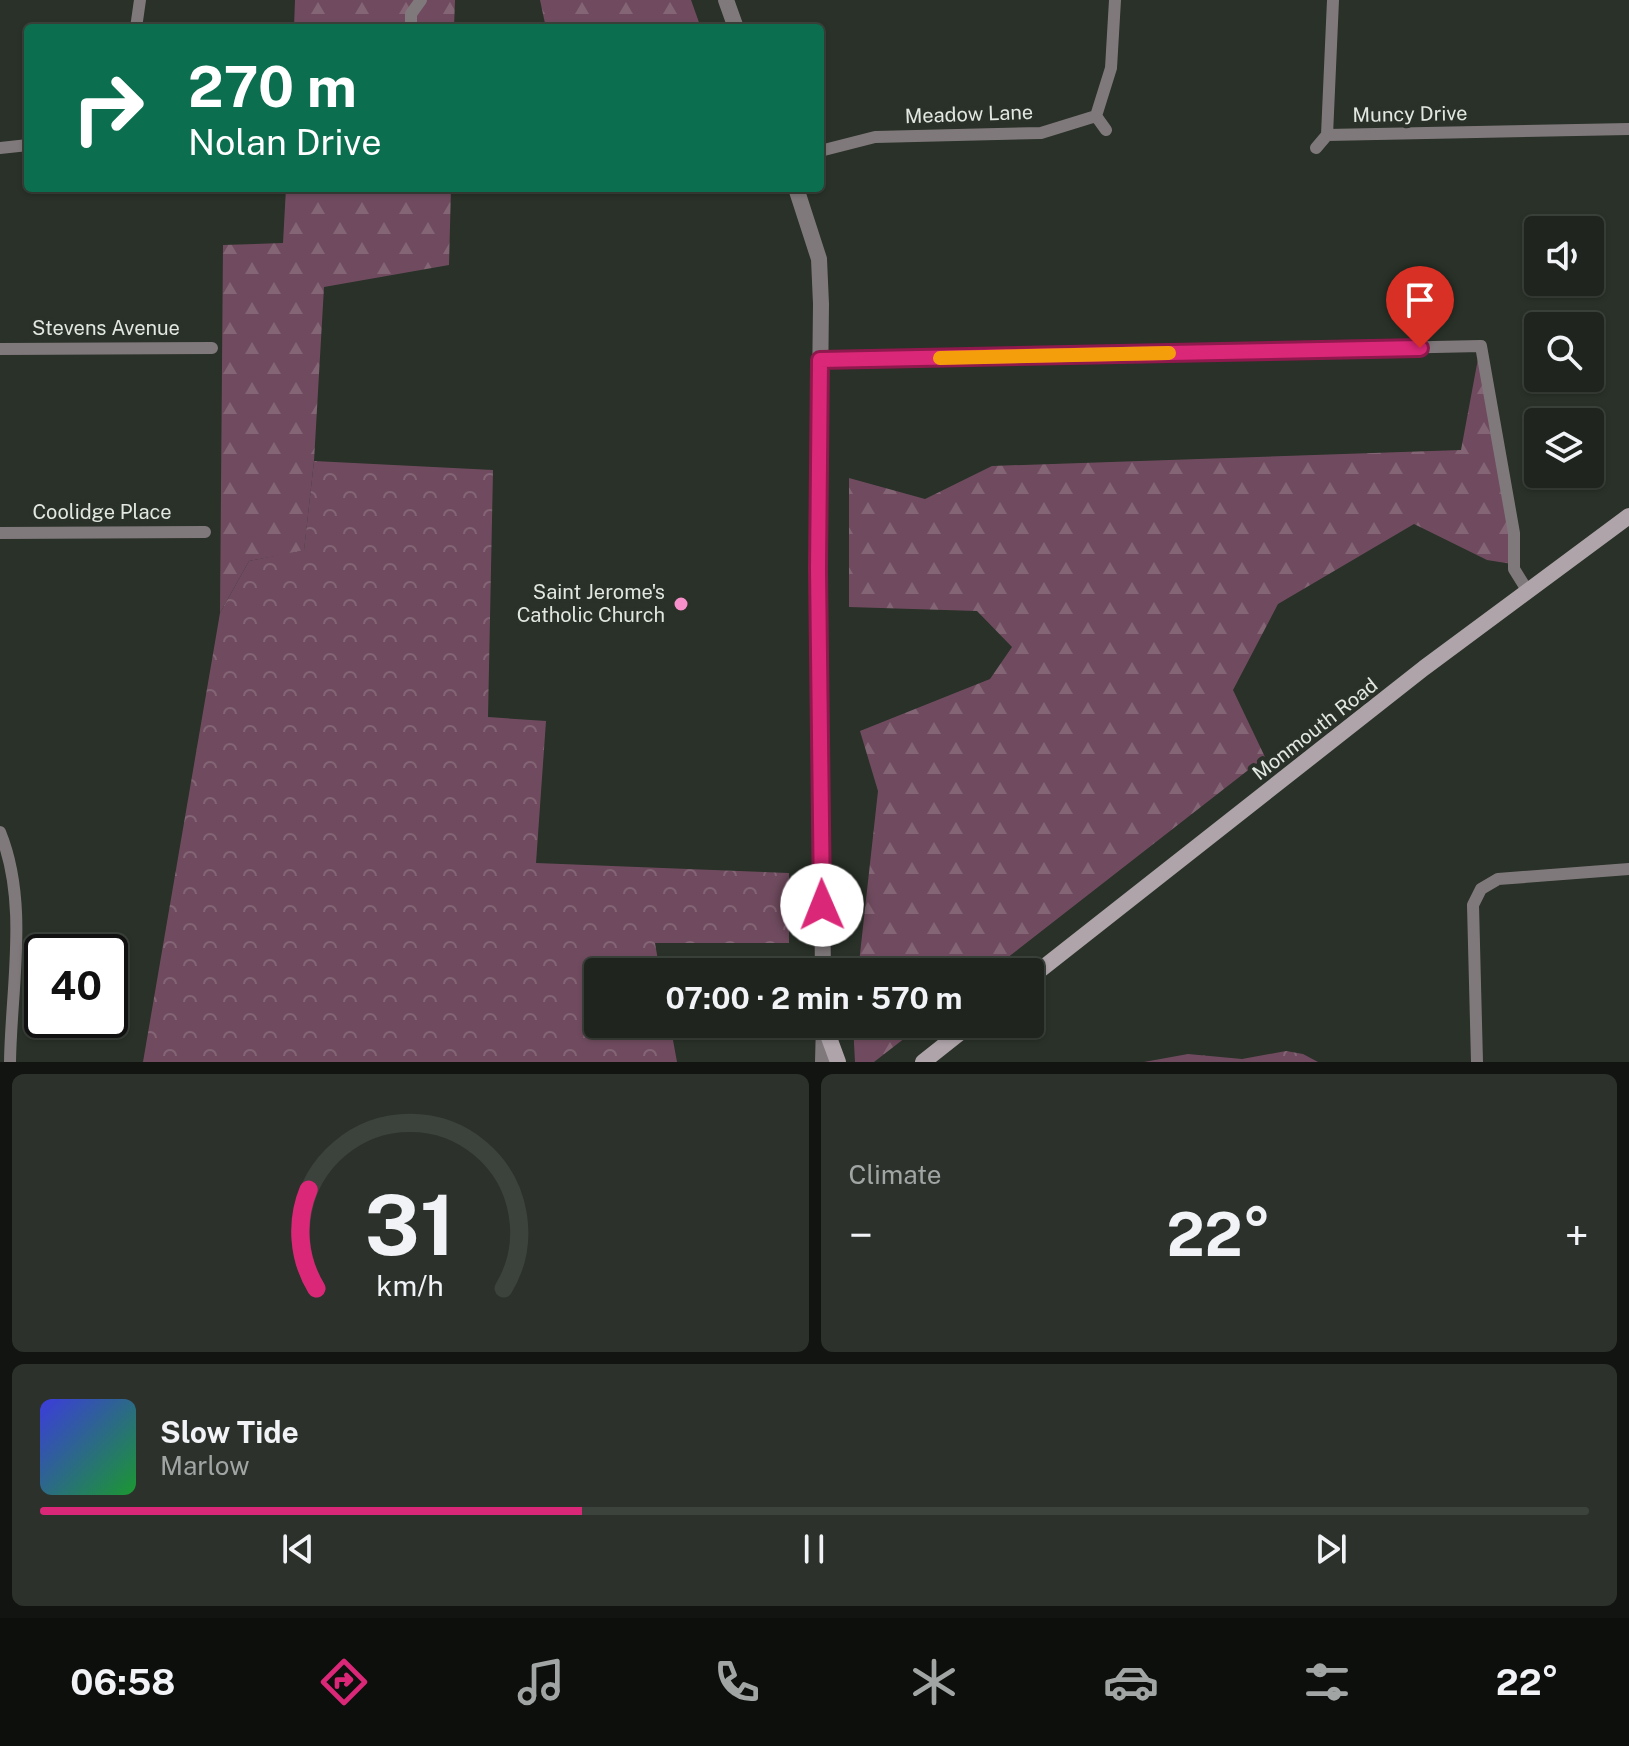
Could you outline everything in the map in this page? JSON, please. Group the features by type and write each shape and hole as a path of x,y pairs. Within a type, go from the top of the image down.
{"main road":[{"name":"Monmouth Road","path":"1044,967 1527,590 1628,519"},
{"path":"829,1038 838,1062"},
{"path":"923,1062 953,1038"}],"street":[{"path":"137,24 140,0"},
{"path":"411,24 411,14 421,0"},
{"path":"726,0 735,24"},
{"path":"1106,130 1096,116 1111,68 1115,0"},
{"name":"Muncy Drive","path":"1333,0 1327,135 1629,129"},
{"name":"Meadow Lane","path":"824,150 875,137 1041,133 1096,116"},
{"path":"1316,148 1327,135"},
{"path":"0,148 24,145"},
{"path":"797,192 819,259 818,569 823,958"},
{"path":"820,360 1481,346 1514,533 1514,569 1527,590"},
{"name":"Stevens Avenue","path":"0,349 212,348"},
{"name":"Coolidge Place","path":"0,533 205,532"},
{"path":"0,832 10,858 17,899 10,1062"},
{"path":"1477,1062 1473,905 1481,889 1498,879 1629,869"},
{"path":"823,1062 824,1038"}],"green space":[{"path":"295,0 455,0 454,24 294,24"},
{"path":"540,0 691,0 700,24 545,24"},
{"path":"286,192 451,192 449,265 324,287 314,461 304,551 249,561 220,613 223,245 283,243"},
{"path":"1480,348 1517,561 1512,564 1487,560 1414,524 1278,604 1233,690 1265,757 1007,958 860,958 878,791 860,731 990,679 1012,647 977,611 849,607 849,478 925,499 992,466 1461,450"},
{"path":"314,461 493,470 488,717 546,721 536,863 789,873 789,943 655,943 658,958 584,958 584,1038 673,1038 677,1062 143,1062 220,613 249,561 304,550"},
{"path":"854,1038 905,1038 874,1062 855,1062"},
{"path":"1286,1051 1303,1054 1318,1062 1144,1062 1188,1054 1242,1059"}],"slow traffic":[{"path":"940,358 1169,353"}],"place":[{"name":"Saint Jerome's Catholic Church","path":"681,604"}],"route":[{"path":"822,905 818,569 820,360 1420,348"}]}
